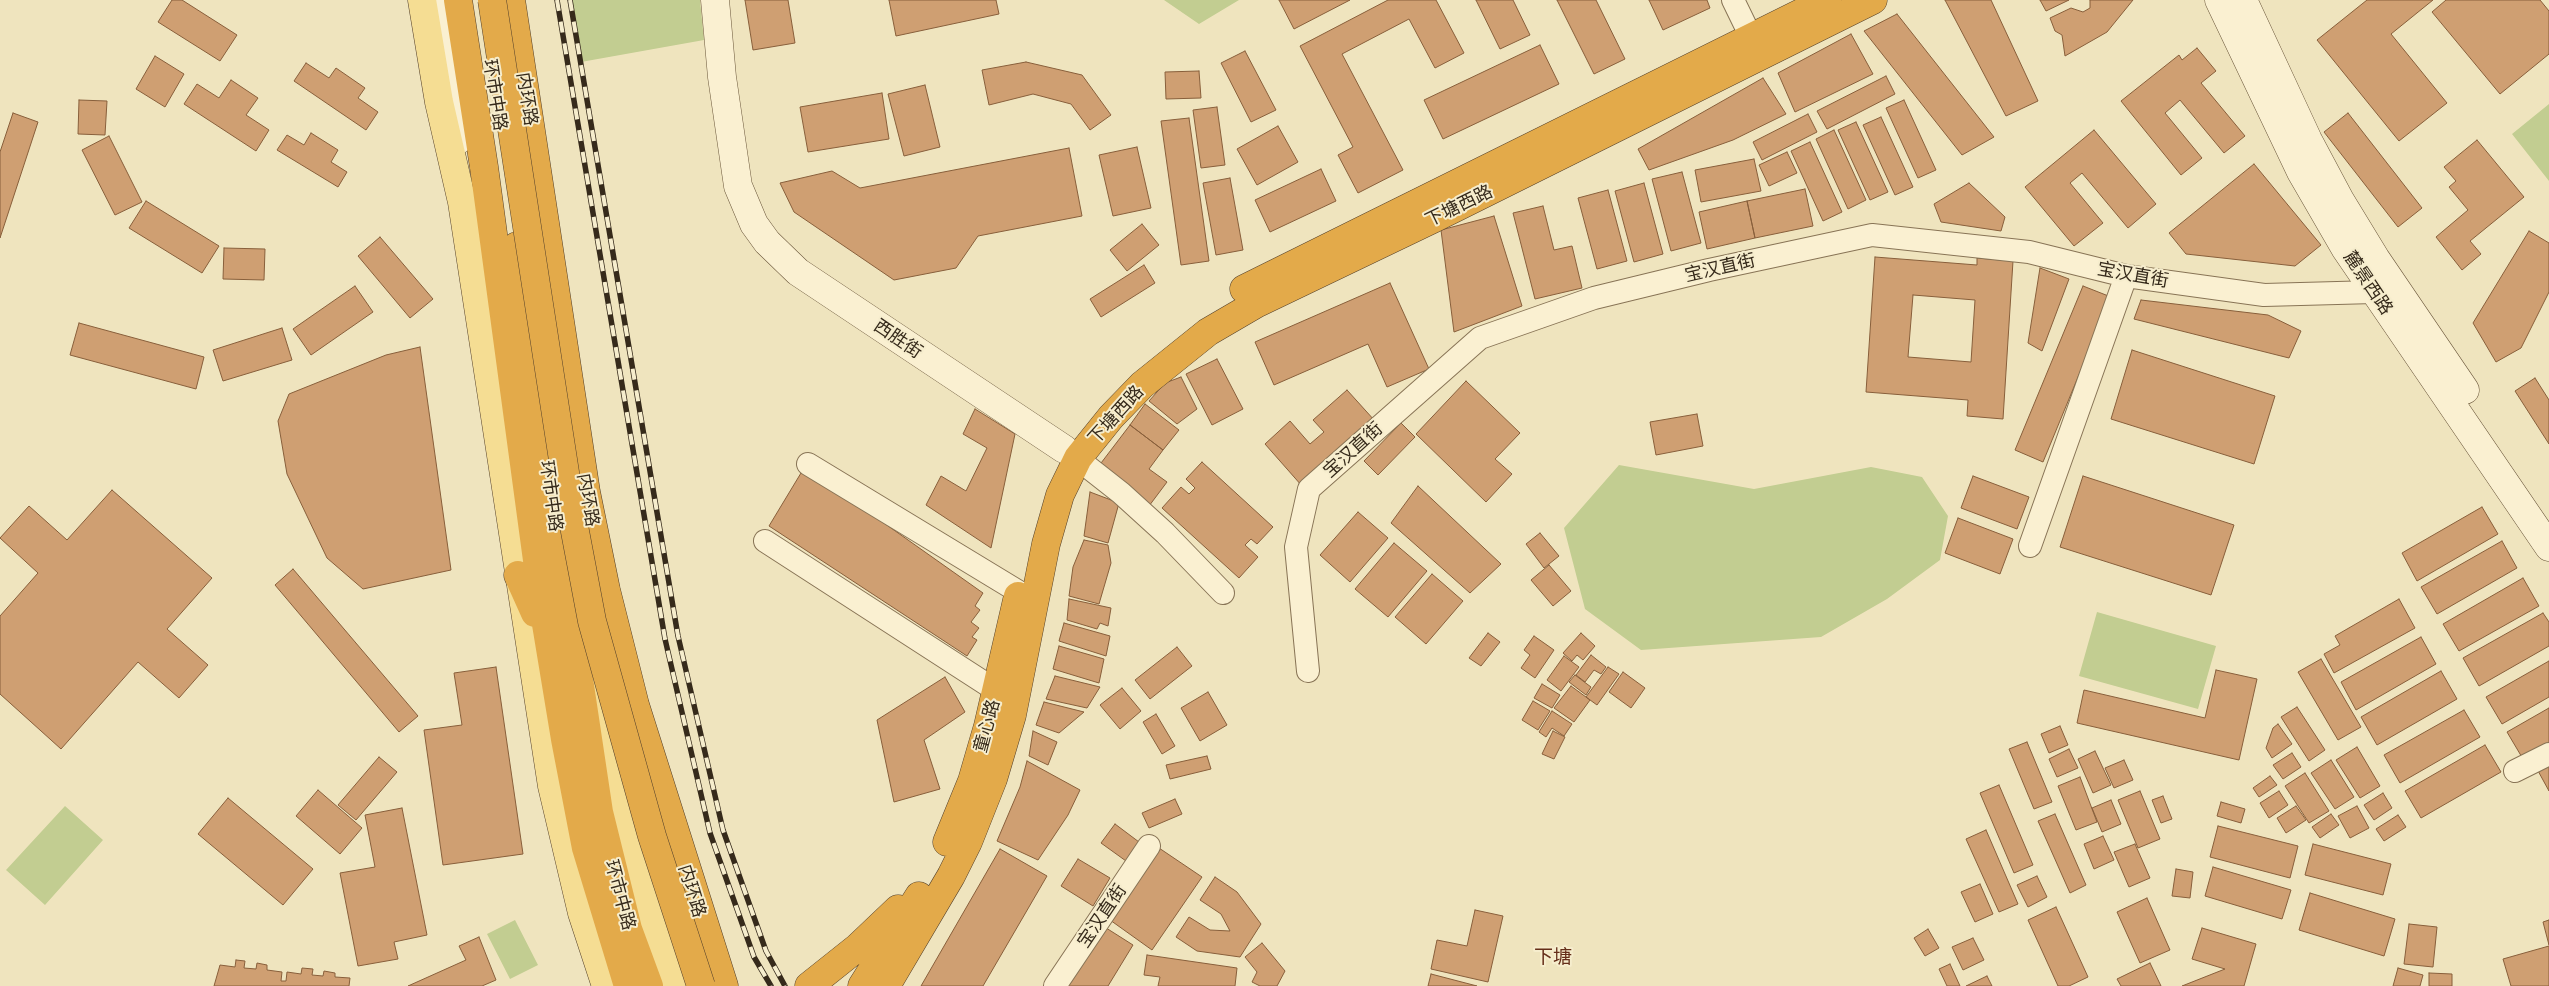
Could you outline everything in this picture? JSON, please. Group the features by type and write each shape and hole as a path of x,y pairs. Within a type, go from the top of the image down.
{"highway":[{"name":"环市中路","path":"458,0 484,167 551,651 578,810 592,874 649,986"},
{"name":"环市中路","path":"480,0 507,171 537,400 561,562 628,986"},
{"name":"内环路","path":"492,0 570,505 592,621 652,836 701,986"},
{"path":"501,0 557,364 596,601 590,645"},
{"name":"内环路","path":"511,0 583,474 606,590 638,715 724,986"},
{"name":"下塘西路","path":"1071,453 1099,405 1134,368 1162,344 1215,306 1751,36 1827,0"},
{"name":"下塘西路","path":"1071,453 1111,417 1152,375 1184,349 1232,317 1873,0"},
{"path":"537,400 557,364"},
{"name":"童心路","path":"886,986 940,877 951,834 972,782 997,691 1039,499 1071,453"},
{"name":"童心路","path":"862,986 940,877 980,814 1002,750 1019,686 1053,518 1071,453"},
{"path":"518,575 551,651"},
{"path":"809,986 940,877 951,902 946,918 908,986"}],"main road":[{"path":"422,0 439,102 462,202 542,727 561,828 582,913 606,986"},
{"name":"环市中路","path":"561,562 590,645 636,868 674,986"}],"street":[{"path":"439,0 458,142 462,202"},
{"name":"西胜街","path":"715,0 723,85 738,186 754,224 767,242 798,272 1071,453 1165,533 1223,593"},
{"path":"1733,0 1751,36"},
{"name":"麓景西路","path":"2218,0 2301,172 2345,248 2549,547"},
{"name":"麓景西路","path":"2243,0 2308,140 2340,200 2376,259 2549,517"},
{"name":"宝汉直街","path":"1308,671 1296,547 1310,489 1480,338 1594,298 1708,270 1872,235 2029,252 2126,276 2264,295 2374,292"},
{"path":"2030,546 2126,276"},
{"path":"808,464 1019,592"},
{"path":"765,541 997,691"},
{"path":"2515,771 2549,754"},
{"name":"宝汉直街","path":"1055,986 1149,846"}],"green space":[{"path":"569,0 700,0 704,40 581,62"},
{"path":"1164,0 1239,0 1199,24"},
{"path":"2549,104 2549,181 2512,134"},
{"path":"1619,465 1754,489 1871,467 1922,477 1948,516 1940,560 1887,599 1821,637 1641,650 1585,609 1564,528"},
{"path":"2097,612 2216,646 2198,709 2079,676"},
{"path":"65,806 103,840 45,905 6,870"},
{"path":"515,920 538,965 510,979 487,934"}],"building":[{"path":"172,0 182,0 237,35 220,61 158,22"},
{"path":"745,0 788,0 795,43 753,50"},
{"path":"889,0 996,0 999,14 896,36"},
{"path":"1279,0 1350,0 1294,29"},
{"path":"1388,0 1436,0 1464,53 1435,68 1409,19 1342,54 1403,170 1358,193 1338,155 1353,147 1300,46"},
{"path":"1476,0 1513,0 1530,35 1500,49"},
{"path":"1557,0 1596,0 1625,59 1594,74"},
{"path":"1649,0 1707,0 1710,8 1663,30"},
{"path":"1945,0 1991,0 2038,101 2006,116"},
{"path":"2040,0 2069,0 2046,11"},
{"path":"2090,0 2133,0 2107,32 2065,56 2062,35 2055,31 2050,18 2071,8 2083,12 2090,8"},
{"path":"2367,0 2433,0 2391,34 2447,103 2399,141 2317,40"},
{"path":"2446,0 2540,0 2549,11 2549,54 2500,94 2432,12"},
{"path":"1897,14 1994,137 1962,155 1864,31"},
{"path":"1851,34 1873,74 1795,112 1778,73"},
{"path":"1540,45 1559,84 1443,139 1424,100"},
{"path":"2197,48 2216,71 2201,83 2245,136 2224,153 2180,100 2165,113 2202,158 2181,175 2121,101 2179,55 2182,60"},
{"path":"1245,51 1276,110 1251,122 1221,63"},
{"path":"155,56 184,74 165,107 136,89"},
{"path":"1026,62 1082,75 1111,115 1090,130 1071,104 1033,94 989,105 982,70"},
{"path":"306,63 329,78 336,68 365,88 358,98 378,112 366,130 294,81"},
{"path":"1199,71 1201,98 1166,99 1165,72"},
{"path":"1886,76 1895,94 1827,129 1817,111"},
{"path":"1763,78 1786,114 1733,140 1649,170 1638,149"},
{"path":"231,80 258,98 246,115 269,130 256,151 184,104 197,84 219,98"},
{"path":"925,85 940,147 904,156 888,94"},
{"path":"882,93 889,139 808,152 800,107"},
{"path":"79,100 107,101 105,135 78,134"},
{"path":"1904,100 1936,170 1918,178 1886,108"},
{"path":"1217,107 1225,165 1201,168 1193,110"},
{"path":"13,113 38,122 0,238 0,152"},
{"path":"2348,113 2422,208 2398,227 2324,132"},
{"path":"1808,114 1817,132 1762,160 1753,142"},
{"path":"1881,117 1913,187 1895,195 1863,125"},
{"path":"1189,118 1209,261 1181,265 1161,121"},
{"path":"1856,122 1888,192 1870,200 1838,130"},
{"path":"1278,126 1298,162 1257,185 1237,149"},
{"path":"1834,130 1866,200 1848,209 1816,139"},
{"path":"2094,130 2156,204 2128,228 2082,173 2070,183 2103,223 2074,246 2025,187"},
{"path":"311,133 338,150 331,162 347,172 338,187 277,150 287,135 304,145"},
{"path":"109,136 142,202 115,215 82,150"},
{"path":"2477,140 2524,197 2470,241 2481,254 2462,270 2436,237 2468,210 2449,187 2456,181 2444,167"},
{"path":"1810,142 1842,212 1823,221 1791,151"},
{"path":"1137,147 1151,208 1113,216 1099,155"},
{"path":"1069,148 1082,216 978,236 956,268 894,280 794,212 780,183 832,171 860,188"},
{"path":"1787,152 1797,173 1769,186 1759,165"},
{"path":"1754,159 1761,191 1701,202 1695,170"},
{"path":"2254,164 2321,245 2295,266 2186,254 2169,233"},
{"path":"1321,169 1336,201 1270,232 1255,200"},
{"path":"1682,172 1701,243 1671,251 1652,179"},
{"path":"1230,178 1243,250 1216,255 1203,183"},
{"path":"1644,183 1663,254 1634,262 1615,191"},
{"path":"1969,183 2005,217 2001,231 1941,222 1934,204"},
{"path":"1805,189 1813,226 1755,238 1747,201"},
{"path":"1608,190 1627,261 1597,269 1578,198"},
{"path":"146,201 219,246 202,273 129,228"},
{"path":"1747,201 1755,238 1707,249 1699,212"},
{"path":"1543,206 1554,250 1572,246 1582,288 1535,299 1513,213"},
{"path":"1494,216 1522,306 1454,332 1441,230"},
{"path":"1142,224 1159,245 1127,271 1110,250"},
{"path":"2529,231 2549,243 2549,292 2521,348 2496,362 2473,323"},
{"path":"380,237 433,299 410,318 358,256"},
{"path":"224,248 265,249 264,280 223,279"},
{"path":"1875,257 1977,265 1977,258 2013,261 2003,419 1967,416 1968,400 1866,392","holes":["1913,295 1975,300 1971,362 1908,357"]},
{"path":"1144,265 1155,283 1101,317 1090,299"},
{"path":"2040,268 2069,279 2042,351 2028,343"},
{"path":"1390,283 1429,369 1387,387 1368,344 1274,385 1255,342"},
{"path":"355,286 373,312 311,355 293,329"},
{"path":"2083,286 2111,297 2043,462 2015,450"},
{"path":"2141,300 2268,315 2301,331 2289,358 2134,319"},
{"path":"79,323 204,357 196,389 70,355"},
{"path":"282,328 292,360 223,381 213,350"},
{"path":"420,347 451,570 363,589 327,558 287,474 278,421 289,394 386,355"},
{"path":"2132,350 2275,396 2254,464 2111,419"},
{"path":"1217,359 1243,409 1212,425 1186,374"},
{"path":"1181,377 1197,409 1177,424 1149,401 1165,383"},
{"path":"2535,378 2549,400 2549,444 2515,391"},
{"path":"1466,381 1520,433 1495,459 1512,474 1486,502 1416,434"},
{"path":"1347,390 1375,421 1302,486 1265,444 1290,421 1310,444 1324,432 1313,420"},
{"path":"1145,404 1179,430 1163,450 1130,425"},
{"path":"975,409 1015,434 991,548 926,505 941,476 966,491 987,448 963,434"},
{"path":"1697,414 1703,446 1656,455 1650,422"},
{"path":"1401,423 1415,437 1378,475 1364,461"},
{"path":"1130,425 1163,450 1149,469 1167,482 1149,506 1098,467"},
{"path":"1202,462 1273,527 1257,544 1251,539 1245,545 1258,557 1239,578 1162,508 1181,487 1189,494 1195,488 1186,479"},
{"path":"809,470 983,593 975,606 980,610 971,622 979,628 972,637 977,640 967,656 769,526 801,473"},
{"path":"1973,476 2029,497 2017,529 1961,508"},
{"path":"2083,476 2234,525 2211,595 2060,547"},
{"path":"1418,486 1501,564 1470,593 1391,523"},
{"path":"112,490 212,578 167,629 208,665 179,698 138,662 61,749 0,694 0,616 38,573 0,538 29,506 67,540"},
{"path":"1090,492 1119,503 1108,543 1084,536"},
{"path":"2482,507 2498,534 2417,581 2402,553"},
{"path":"1358,512 1388,538 1350,582 1320,555"},
{"path":"1958,518 2013,539 2000,574 1945,553"},
{"path":"1540,533 1559,556 1544,568 1526,544"},
{"path":"1084,540 1108,545 1111,563 1099,604 1069,596 1073,567"},
{"path":"2502,541 2517,568 2437,614 2421,587"},
{"path":"1394,543 1427,571 1388,617 1355,589"},
{"path":"1549,565 1571,591 1553,606 1531,580"},
{"path":"293,569 418,716 399,732 275,585"},
{"path":"1432,574 1463,601 1426,644 1395,617"},
{"path":"2523,578 2539,606 2459,651 2443,624"},
{"path":"1069,599 1111,608 1108,626 1100,623 1097,629 1067,620"},
{"path":"2399,599 2415,628 2334,673 2324,654 2340,645 2335,636"},
{"path":"2543,613 2549,622 2549,646 2479,686 2463,658"},
{"path":"1064,623 1110,636 1106,656 1059,641"},
{"path":"1488,633 1500,642 1481,666 1469,658"},
{"path":"1581,633 1595,646 1583,660 1577,655 1572,661 1563,653"},
{"path":"1534,636 1554,650 1535,678 1521,668 1530,655 1524,650"},
{"path":"2421,637 2436,664 2356,710 2341,682"},
{"path":"1059,646 1104,659 1099,683 1053,669"},
{"path":"1177,647 1192,666 1150,699 1135,680"},
{"path":"1591,655 1606,667 1601,674 1594,670 1585,682 1576,675"},
{"path":"1564,656 1579,667 1561,691 1547,680"},
{"path":"2321,659 2361,727 2338,740 2298,672"},
{"path":"2549,661 2549,697 2502,724 2486,697"},
{"path":"496,667 523,854 443,865 424,730 462,725 454,673"},
{"path":"1608,667 1619,674 1597,705 1586,697"},
{"path":"2216,670 2257,679 2239,760 2077,723 2084,690 2205,718"},
{"path":"2441,671 2457,699 2377,745 2361,717"},
{"path":"1623,672 1645,688 1631,708 1609,692"},
{"path":"1575,675 1591,687 1586,695 1569,682"},
{"path":"1055,676 1100,687 1087,708 1046,699"},
{"path":"945,677 965,712 924,740 940,789 894,802 877,720"},
{"path":"1542,684 1560,695 1552,708 1534,698"},
{"path":"1571,686 1590,700 1574,722 1554,708"},
{"path":"1122,688 1141,711 1120,729 1100,705"},
{"path":"1208,692 1227,725 1200,741 1181,708"},
{"path":"1533,701 1550,711 1538,730 1522,720"},
{"path":"1044,702 1084,712 1059,733 1036,725"},
{"path":"2297,707 2325,750 2309,761 2281,717"},
{"path":"2549,708 2549,744 2523,759 2507,732"},
{"path":"2464,710 2480,737 2400,783 2384,755"},
{"path":"1552,711 1572,724 1564,736 1552,728 1546,737 1539,732"},
{"path":"1156,714 1175,746 1162,754 1143,722"},
{"path":"2278,724 2292,744 2272,758 2266,748 2273,728"},
{"path":"2060,726 2068,745 2049,753 2041,734"},
{"path":"1033,731 1057,742 1048,765 1029,756"},
{"path":"1553,731 1565,737 1554,759 1542,754"},
{"path":"2027,742 2052,802 2034,809 2009,749"},
{"path":"2485,745 2501,772 2421,818 2405,791"},
{"path":"2357,747 2380,786 2360,798 2336,760"},
{"path":"2069,749 2078,768 2057,777 2049,759"},
{"path":"2095,751 2111,785 2093,793 2078,759"},
{"path":"2292,753 2301,767 2283,779 2273,765"},
{"path":"1207,756 1211,769 1170,779 1166,765"},
{"path":"379,757 397,772 356,820 338,805"},
{"path":"2124,760 2133,780 2114,788 2105,768"},
{"path":"2331,760 2354,797 2335,809 2311,773"},
{"path":"1027,761 1080,790 1068,815 1038,860 997,841 1020,787"},
{"path":"2549,762 2549,791 2537,769"},
{"path":"2305,773 2329,811 2309,823 2285,786"},
{"path":"2270,776 2277,785 2259,797 2253,788"},
{"path":"2080,777 2097,822 2076,830 2058,786"},
{"path":"1999,785 2033,865 2014,873 1980,793"},
{"path":"318,790 362,828 340,854 296,816"},
{"path":"2140,791 2160,839 2138,848 2118,800"},
{"path":"2279,791 2288,805 2269,818 2260,803"},
{"path":"2383,793 2392,808 2374,820 2364,805"},
{"path":"2163,796 2172,819 2161,823 2152,800"},
{"path":"228,798 313,869 283,905 198,834"},
{"path":"1175,799 1182,814 1149,828 1142,813"},
{"path":"2111,800 2121,824 2102,832 2092,808"},
{"path":"2221,802 2245,809 2241,823 2217,816"},
{"path":"2296,806 2306,820 2286,833 2277,818"},
{"path":"2357,806 2369,828 2350,838 2338,816"},
{"path":"402,808 427,935 394,942 398,959 358,966 340,873 375,867 365,815"},
{"path":"2055,814 2086,885 2070,893 2038,821"},
{"path":"2331,814 2339,825 2320,838 2312,827"},
{"path":"2398,815 2406,827 2384,841 2376,829"},
{"path":"1115,824 1139,842 1126,861 1101,843"},
{"path":"2218,826 2298,846 2290,878 2210,857"},
{"path":"1986,830 2018,904 1999,912 1966,839"},
{"path":"2103,836 2114,860 2094,869 2084,844"},
{"path":"2135,844 2150,878 2129,887 2114,852"},
{"path":"2313,844 2391,864 2383,895 2305,875"},
{"path":"1159,848 1202,877 1152,950 1110,920"},
{"path":"1000,849 1047,876 983,986 921,986"},
{"path":"1078,859 1110,878 1093,906 1061,886"},
{"path":"2213,867 2291,890 2282,919 2205,896"},
{"path":"2176,869 2193,872 2190,898 2172,896"},
{"path":"2037,876 2047,897 2028,907 2017,885"},
{"path":"1215,877 1237,892 1261,924 1240,957 1197,951 1176,937 1189,917 1210,930 1230,931 1221,914 1200,900"},
{"path":"1980,884 1993,914 1975,922 1961,892"},
{"path":"2310,893 2395,919 2384,956 2299,930"},
{"path":"2147,898 2170,950 2140,963 2117,912"},
{"path":"2056,907 2088,977 2069,986 2058,986 2028,920"},
{"path":"1475,910 1503,916 1488,982 1431,969 1437,940 1467,946"},
{"path":"2549,920 2549,945 2543,922"},
{"path":"2409,924 2437,927 2433,967 2404,964"},
{"path":"1103,926 1133,945 1108,986 1066,986"},
{"path":"2202,928 2256,944 2244,986 2182,986 2225,969 2192,959"},
{"path":"1928,929 1939,948 1925,956 1914,938"},
{"path":"479,937 496,980 482,986 408,986 466,960 459,946"},
{"path":"1973,938 1984,960 1963,970 1952,947"},
{"path":"1262,943 1285,971 1277,986 1260,986 1252,982 1257,972 1245,957"},
{"path":"2549,946 2549,986 2511,986 2503,959"},
{"path":"1147,955 1237,968 1235,986 1158,986 1160,977 1144,975"},
{"path":"236,960 245,961 244,968 256,969 257,963 267,965 267,970 282,972 281,981 286,981 287,972 301,974 302,968 313,969 312,975 323,976 324,971 335,973 335,977 350,978 349,986 214,986 220,965 235,967"},
{"path":"2150,963 2161,986 2121,986 2117,979"},
{"path":"1950,964 1960,986 1947,986 1939,969"},
{"path":"2398,968 2423,975 2420,986 2393,986"},
{"path":"2429,973 2452,974 2452,986 2429,986"},
{"path":"1431,974 1477,986 1428,986"},
{"path":"1987,976 1992,986 1966,986"}],"railway":[{"path":"557,0 665,639 710,833 754,957 771,986"},
{"path":"570,0 678,636 723,830 766,951 785,986"}],"district":[{"name":"下塘","path":"1553,957"}]}
